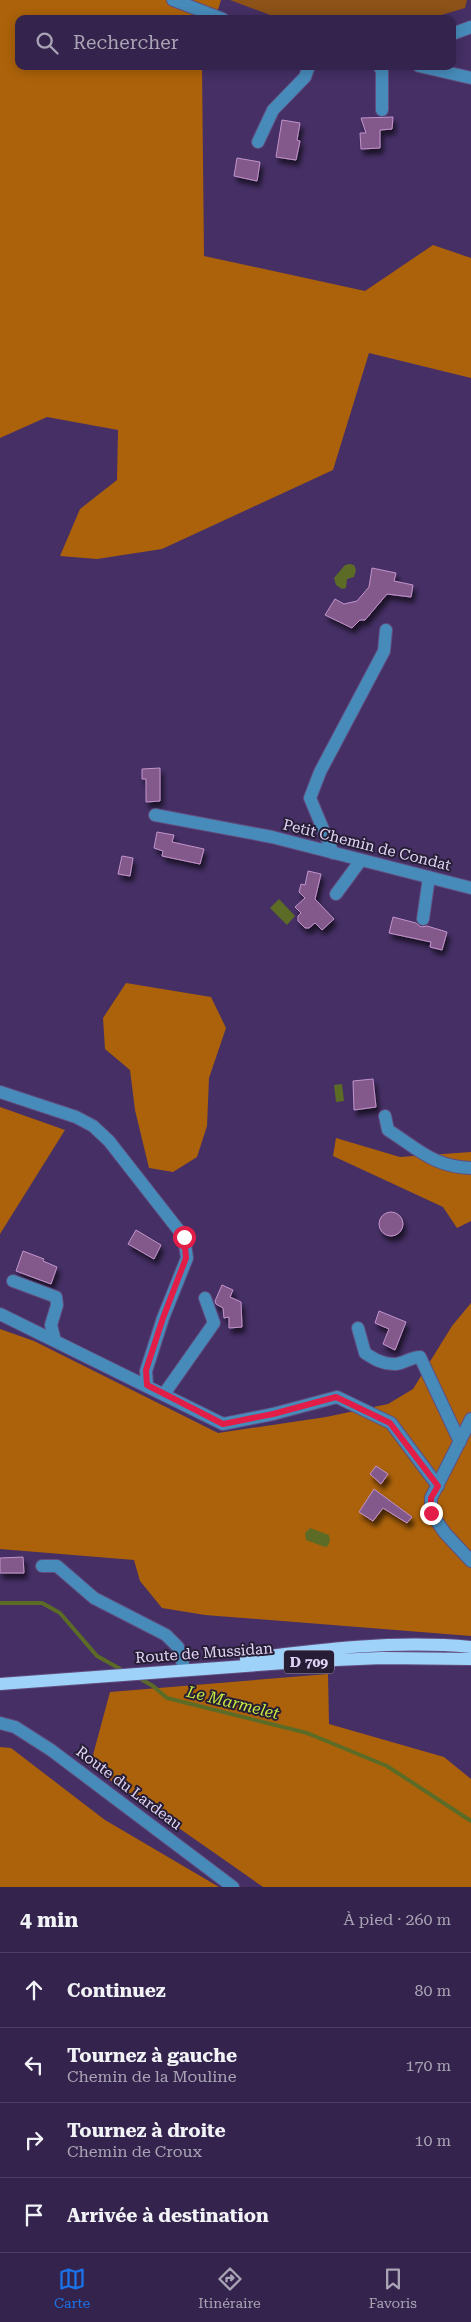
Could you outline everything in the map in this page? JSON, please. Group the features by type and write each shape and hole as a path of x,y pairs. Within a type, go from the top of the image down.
{"main road":[{"name":"Route de Mussidan","path":"184,1668 314,1651 382,1645 471,1647"},
{"name":"Route de Mussidan","path":"0,1684 382,1658 471,1659"},
{"name":"D 709","path":"147,1674 184,1668"}],"street":[{"path":"174,0 213,15"},
{"path":"456,33 471,28"},
{"path":"258,142 273,110 305,77 308,70"},
{"path":"381,70 382,110"},
{"path":"436,70 471,78"},
{"path":"333,853 310,798 320,772 384,651 386,630"},
{"name":"Petit Chemin de Condat","path":"155,815 256,834 471,888"},
{"path":"336,894 361,860"},
{"path":"423,919 428,877"},
{"path":"0,1092 76,1117 93,1126 109,1141 184,1237 186,1258 146,1370 147,1385"},
{"path":"385,1116 388,1130 433,1161 456,1167 471,1168"},
{"path":"13,1281 56,1297 57,1305 51,1326 55,1341"},
{"path":"164,1394 214,1323 205,1298"},
{"path":"0,1314 223,1424 273,1414 336,1397 390,1423 438,1486"},
{"path":"358,1328 365,1354 380,1362 396,1364 411,1357 420,1357 460,1442"},
{"path":"471,1419 431,1498 431,1513 445,1533 471,1561"},
{"path":"42,1566 57,1566 94,1598 166,1635 178,1647 184,1668"},
{"name":"Route du Lardeau","path":"0,1723 15,1727 52,1750 233,1887"}],"shaded area":[{"path":"0,0 221,0 216,15 15,15 15,70 202,70 204,256 365,291 433,245 471,258 471,378 369,353 333,470 162,549 97,559 60,556 80,509 117,480 118,430 47,417 0,438"},
{"path":"230,0 467,0 465,8 441,15 270,15"},
{"path":"345,565 354,565 356,570 354,577 347,579 346,588 342,589 336,585 334,578"},
{"path":"279,899 295,916 287,925 270,908"},
{"path":"126,983 211,997 226,1028 209,1078 207,1126 197,1157 173,1172 149,1168 135,1110 130,1070 105,1049 103,1018"},
{"path":"342,1084 344,1101 336,1102 334,1085"},
{"path":"0,1107 65,1130 0,1234"},
{"path":"336,1138 400,1157 471,1152 471,1221 457,1228 443,1207 333,1156"},
{"path":"471,1303 471,1636 205,1615 162,1608 140,1581 134,1560 0,1549 0,1329 34,1341 218,1433 326,1417 388,1404 413,1389 452,1326"},
{"path":"310,1528 329,1535 328,1546 325,1547 306,1540 305,1533"},
{"path":"328,1674 329,1724 444,1757 471,1779 471,1887 263,1887 90,1766 110,1692"},
{"path":"0,1747 11,1748 105,1820 219,1887 0,1887"}],"building":[{"path":"393,117 392,129 380,130 380,148 361,149 360,133 366,133 361,118"},
{"path":"282,120 300,123 297,140 300,141 296,160 276,157"},
{"path":"237,158 260,162 257,181 234,176"},
{"path":"372,568 396,573 394,581 413,585 411,597 387,594 365,620 360,620 352,628 325,615 335,599 344,604 357,601 369,587"},
{"path":"160,768 160,801 146,802 146,779 142,779 142,769"},
{"path":"157,832 174,835 172,842 204,849 200,864 162,856 163,851 154,848"},
{"path":"122,856 133,858 130,876 118,874"},
{"path":"308,871 321,874 315,899 334,919 322,930 315,923 309,928 305,928 298,921 298,916 301,913 295,907 305,898 299,892 301,884 305,885"},
{"path":"393,917 416,923 421,927 427,926 447,932 442,950 430,947 431,942 389,933"},
{"path":"373,1079 376,1107 354,1110 353,1081"},
{"path":"391,1212 400,1215 403,1224 400,1233 391,1236 382,1233 379,1224 382,1215"},
{"path":"136,1230 161,1245 154,1259 128,1244"},
{"path":"23,1251 44,1259 43,1261 57,1267 51,1284 16,1271"},
{"path":"222,1285 233,1290 230,1297 241,1302 242,1327 229,1328 229,1317 224,1318 223,1308 216,1304 215,1301"},
{"path":"379,1311 406,1322 395,1350 383,1344 389,1329 375,1323"},
{"path":"376,1466 388,1474 381,1484 370,1474"},
{"path":"374,1489 412,1517 407,1523 383,1508 373,1521 359,1512"},
{"path":"23,1557 24,1573 0,1573 0,1558"}],"waterway":[{"name":"Le Marmelet","path":"0,1603 42,1603 60,1613 97,1656 124,1671"},
{"name":"Le Marmelet","path":"137,1677 153,1686 167,1698 307,1733 387,1766 471,1821"}],"route":[{"path":"184,1237 186,1258 146,1370 147,1385 223,1424 273,1414 336,1397 390,1423 438,1486 431,1498 431,1513"}]}
